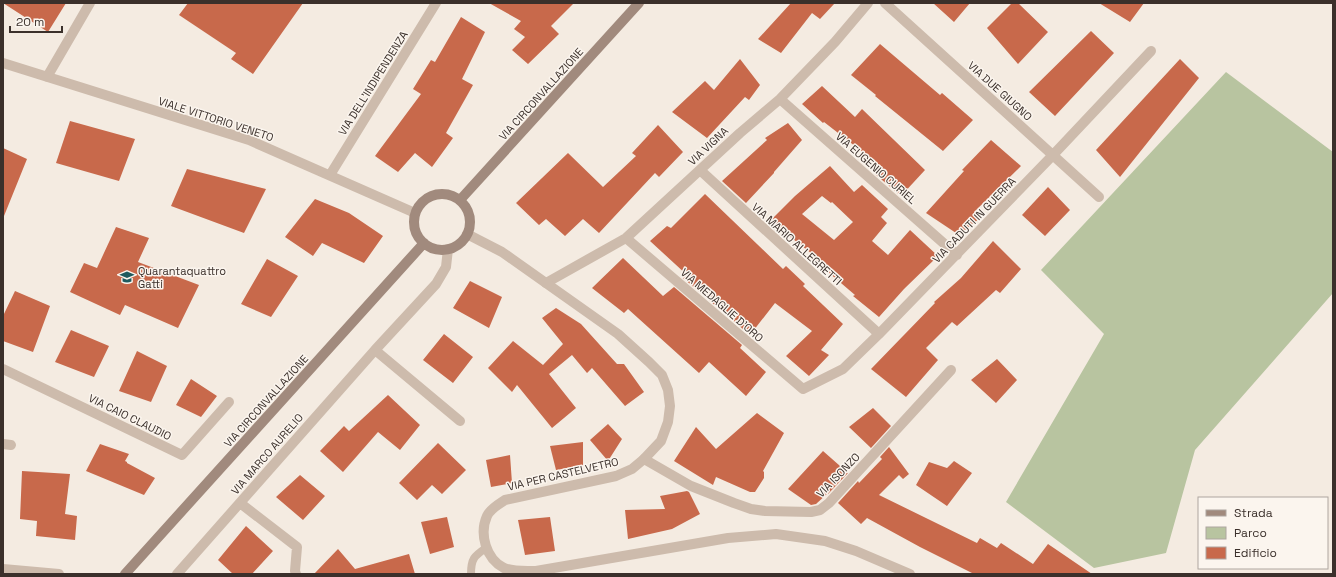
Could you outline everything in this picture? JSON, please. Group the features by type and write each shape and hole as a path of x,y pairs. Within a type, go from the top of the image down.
{"main road":[{"name":"VIA CIRCONVALLAZIONE","path":"460,200 639,3"},
{"path":"434,195 448,195 460,200 469,216 470,222 467,234 459,244 448,249 435,249 424,243 419,238 414,226 415,213 422,202 434,195"},
{"name":"VIA CIRCONVALLAZIONE","path":"125,574 424,243"}],"street":[{"path":"47,77 90,3"},
{"name":"VIA DELL'INDIPENDENZA","path":"330,175 436,3"},
{"name":"VIA VIGNA","path":"546,283 626,238 780,99 835,42 868,3"},
{"name":"VIA DUE GIUGNO","path":"885,3 1099,197"},
{"name":"VIA CADUTI IN GUERRA","path":"803,389 843,369 1053,156 1151,51"},
{"name":"VIALE VITTORIO VENETO","path":"3,63 249,140 415,213"},
{"name":"VIA EUGENIO CURIEL","path":"780,99 957,255"},
{"name":"VIA MARIO ALLEGRETTI","path":"700,170 879,334"},
{"name":"VIA PER CASTELVETRO","path":"467,234 502,252 618,334 650,362 662,375 668,390 670,406 668,422 661,441 632,469 616,476 505,500 494,507 487,516 483,532 486,548"},
{"name":"VIA MEDAGLIE D'ORO","path":"626,238 803,389"},
{"name":"VIA MARCO AURELIO","path":"178,574 375,350 436,284 446,266 448,249"},
{"path":"375,350 460,421"},
{"name":"VIA CAIO CLAUDIO","path":"3,369 182,455 230,402"},
{"name":"VIA ISONZO","path":"644,459 691,486 751,508 765,511 811,512 820,510 829,503 951,370"},
{"path":"240,503 297,547 296,574"},
{"path":"486,548 494,560 504,568 517,571 536,571 728,538 776,534 825,541 856,551 910,574"},
{"path":"3,569 59,574"}],"lane":[{"path":"471,574 472,560 475,555 486,548"}],"green space":[{"path":"1226,72 1333,152 1333,293 1195,450 1166,553 1094,568 1006,502 1104,334 1041,270"}],"building":[{"path":"3,3 66,3 48,32"},
{"path":"188,3 303,3 253,74 231,59 236,53 179,15"},
{"path":"489,3 574,3 551,26 559,34 528,64 512,50 525,37 514,29 521,21"},
{"path":"791,3 835,3 820,19 812,13 781,53 758,39"},
{"path":"933,3 970,3 954,22"},
{"path":"1012,3 1018,3 1048,32 1018,64 987,28"},
{"path":"1099,3 1144,3 1130,22"},
{"path":"461,17 485,32 462,79 473,85 446,133 453,138 432,167 415,153 398,172 375,156 421,94 413,89 431,60 435,62"},
{"path":"1091,31 1114,53 1055,116 1029,92"},
{"path":"880,44 940,95 942,93 973,120 943,151 851,75"},
{"path":"740,59 760,85 749,100 745,97 707,138 672,112 705,81 714,90"},
{"path":"1180,59 1199,78 1120,177 1096,150"},
{"path":"822,86 855,117 862,109 925,170 901,196 875,174 878,172 874,168 878,164 824,122 823,123 802,104"},
{"path":"70,121 135,139 119,181 56,163"},
{"path":"788,123 802,140 746,203 722,181 767,140 765,138"},
{"path":"658,125 683,152 659,177 655,173 599,233 583,219 565,236 546,219 539,225 516,203 568,153 603,187 636,156 632,153"},
{"path":"991,140 1021,166 974,212 980,218 959,235 926,213 964,171 962,170"},
{"path":"3,148 27,159 4,216 3,216"},
{"path":"830,166 854,192 862,185 888,209 881,217 887,223 872,241 888,255 910,230 938,256 904,289 879,317 853,296 855,295 814,260 816,257 770,221 795,196","holes":["822,196 831,203 832,202 853,222 834,240 802,214"]},
{"path":"187,169 266,189 244,233 171,206"},
{"path":"1048,187 1070,210 1045,236 1022,215"},
{"path":"705,194 783,269 786,266 805,284 803,286 843,324 821,350 829,355 809,376 786,356 812,331 775,303 750,335 683,278 687,275 650,241 667,226 671,228"},
{"path":"315,199 349,213 383,236 364,263 322,243 313,256 285,237"},
{"name":"Quarantaquattro Gatti","path":"116,227 149,238 138,262 199,285 178,328 125,305 120,315 70,292 84,263 97,268"},
{"path":"993,241 1021,269 1000,293 996,290 957,326 952,322 926,348 938,360 906,397 871,369 935,303 934,302 961,278"},
{"path":"623,258 663,296 674,287 742,345 740,348 766,372 746,396 709,362 699,373 628,309 624,313 592,288"},
{"path":"267,259 298,276 271,317 241,304"},
{"path":"470,281 502,297 489,328 453,308"},
{"path":"15,291 50,306 33,352 3,341 3,316"},
{"path":"556,308 581,324 617,364 624,364 644,392 625,406 592,368 587,373 572,355 549,374 576,408 552,428 517,385 512,392 488,368 513,341 543,365 563,344 542,318"},
{"path":"71,330 109,346 94,377 55,362"},
{"path":"444,334 473,357 453,383 423,360"},
{"path":"137,351 167,366 151,402 119,391"},
{"path":"997,359 1017,380 996,403 971,380"},
{"path":"191,379 217,396 201,417 176,405"},
{"path":"388,395 420,425 400,450 378,432 343,472 320,451 344,426 349,431"},
{"path":"873,408 891,426 871,448 849,427"},
{"path":"757,413 784,433 763,471 764,478 755,492 750,492 716,477 713,485 674,461 696,427 716,449"},
{"path":"608,424 622,439 608,461 590,440"},
{"path":"583,442 583,465 556,470 550,446"},
{"path":"438,443 466,470 442,494 432,485 417,500 399,483"},
{"path":"100,444 129,454 125,461 127,463 155,478 144,495 86,471"},
{"path":"889,447 909,474 903,479 899,475 879,495 977,543 980,538 997,548 1001,543 1033,564 1048,544 1092,574 974,574 867,518 861,524 838,503 858,481 859,483 882,459 880,457"},
{"path":"823,451 848,473 828,494 816,504 811,505 788,489"},
{"path":"510,455 512,483 491,487 486,460"},
{"path":"954,461 972,473 947,506 916,485 929,462 947,468"},
{"path":"22,471 70,474 65,514 77,516 75,540 36,536 37,521 20,519"},
{"path":"300,475 325,496 303,520 276,497"},
{"path":"687,491 689,492 700,514 672,529 628,539 625,510 665,509 660,496"},
{"path":"447,517 454,547 430,554 421,522"},
{"path":"550,517 555,551 525,555 518,520"},
{"path":"246,526 273,551 252,574 233,574 218,560"},
{"path":"338,549 355,569 409,554 415,574 314,574"}],"place":[{"name":"Quarantaquattro Gatti","path":"127,277"}]}
